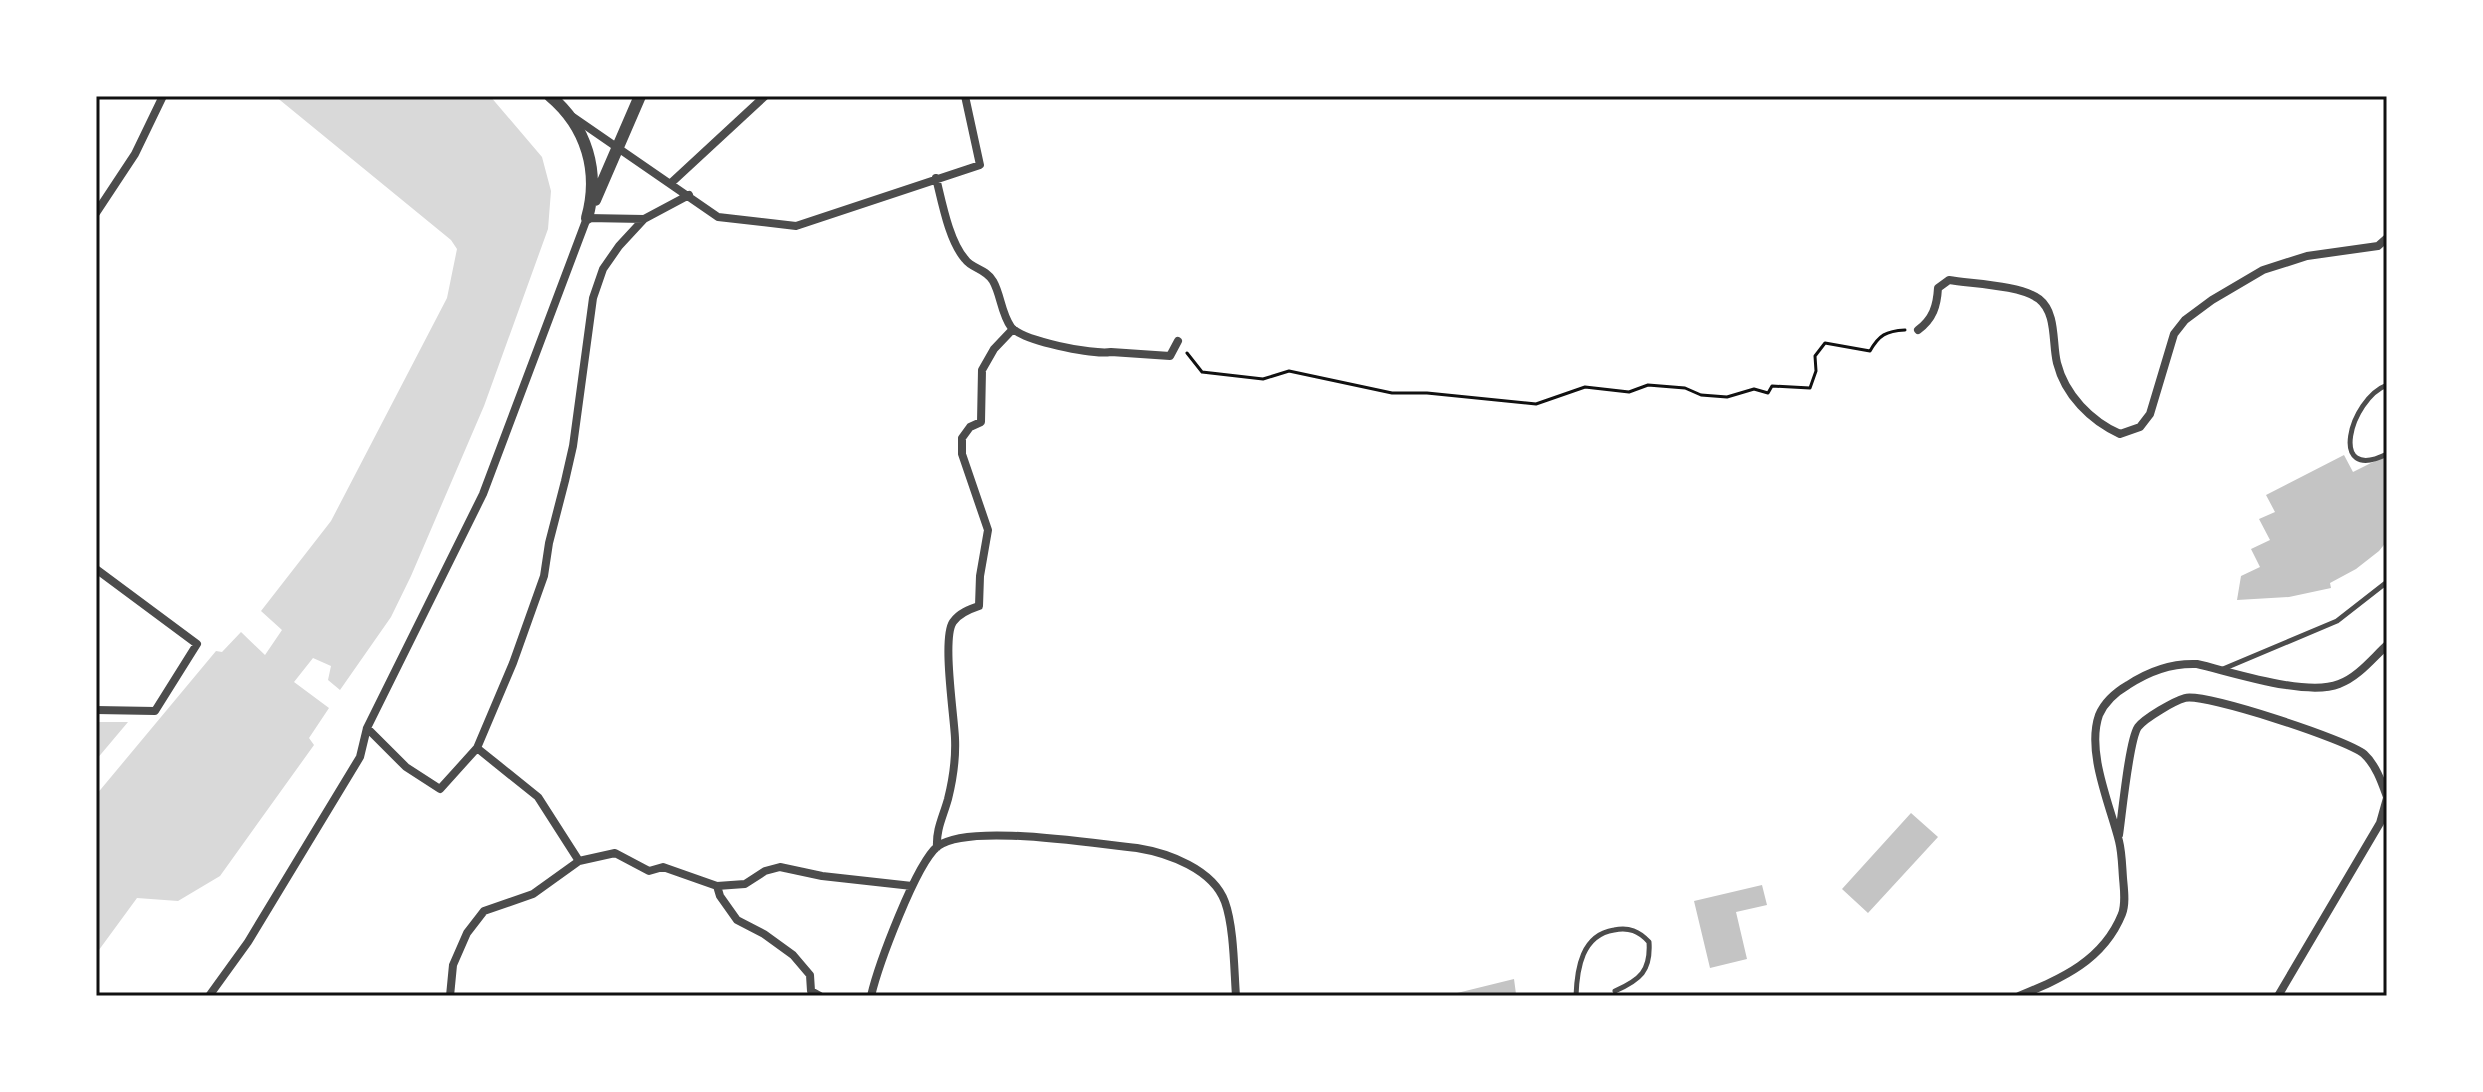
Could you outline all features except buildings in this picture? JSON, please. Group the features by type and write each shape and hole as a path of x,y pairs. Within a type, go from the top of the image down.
{"street":[{"path":"96,213 135,154 163,96"},
{"path":"550,96 579,129 589,157 593,186 587,218"},
{"path":"209,996 248,942 360,757 367,728 483,494 587,218 640,96"},
{"path":"671,183 765,96"},
{"path":"568,114 718,217 796,226 980,165 965,96"},
{"path":"936,178 948,226 965,261 983,269 994,282 1001,307 1013,329 1050,343 1101,354 1170,356 1178,341"},
{"path":"367,728 406,767 440,789 477,748 513,663 544,576 573,446 593,298 603,269 644,219 689,195"},
{"path":"587,218 644,219"},
{"path":"1918,330 1927,323 1937,306 1938,288 1949,280 2027,292 2042,301 2051,320 2057,365 2072,398 2103,426 2120,434 2140,427 2150,414 2174,334 2185,320 2212,300 2263,270 2307,256 2378,246 2387,238"},
{"path":"937,847 936,832 955,773 948,643 952,622 964,612 979,606 980,576 988,530 962,454 962,438 970,427 981,422 982,370 994,349 1013,329"},
{"path":"96,569 197,644 155,711 96,710"},
{"path":"2019,996 2080,967 2109,938 2123,911 2118,840 2096,754 2095,736 2100,712 2116,693 2138,678 2161,668 2185,663 2291,686 2336,686 2348,680 2387,645"},
{"path":"2118,840 2137,727 2157,712 2186,698 2207,700 2308,729 2364,753 2380,777 2387,798 2380,823 2278,996"},
{"path":"477,748 538,797 579,861"},
{"path":"871,996 922,865 937,847 960,837 987,834 1159,852 1201,874 1221,894 1228,914 1236,996"},
{"path":"450,996 453,965 467,933 484,911 533,894 579,861 615,853 649,871 663,867 717,886 745,884 765,871 780,867 822,876 912,886"},
{"path":"717,886 720,896 737,920 764,934 793,955 810,975 811,991 820,996"}],"lane":[{"path":"2387,385 2374,392 2364,404 2348,443 2356,457 2367,461 2387,454"},
{"path":"2222,669 2337,621 2387,582"},
{"path":"1576,996 1577,973 1585,947 1598,933 1618,929 1638,931 1649,942 1645,973 1632,984 1615,991"}],"path":[{"path":"1178,341 1202,372 1263,379 1289,371 1392,393 1427,393 1536,404 1585,387 1629,392 1648,385 1685,388 1701,395 1727,397 1754,389 1768,393 1772,386 1810,388 1816,371 1815,356 1825,343 1870,351 1878,336 1891,330 1918,330"}],"shaded area":[{"path":"275,96 490,96 542,157 551,191 548,229 484,406 391,617 340,690 328,680 331,666 313,658 294,682 329,708 309,738 314,745 220,876 178,901 137,898 96,954 96,795 216,651 222,652 241,632 265,655 282,630 261,611 331,521 447,298 457,249 451,240"},
{"path":"96,722 128,722 96,760"}]}
